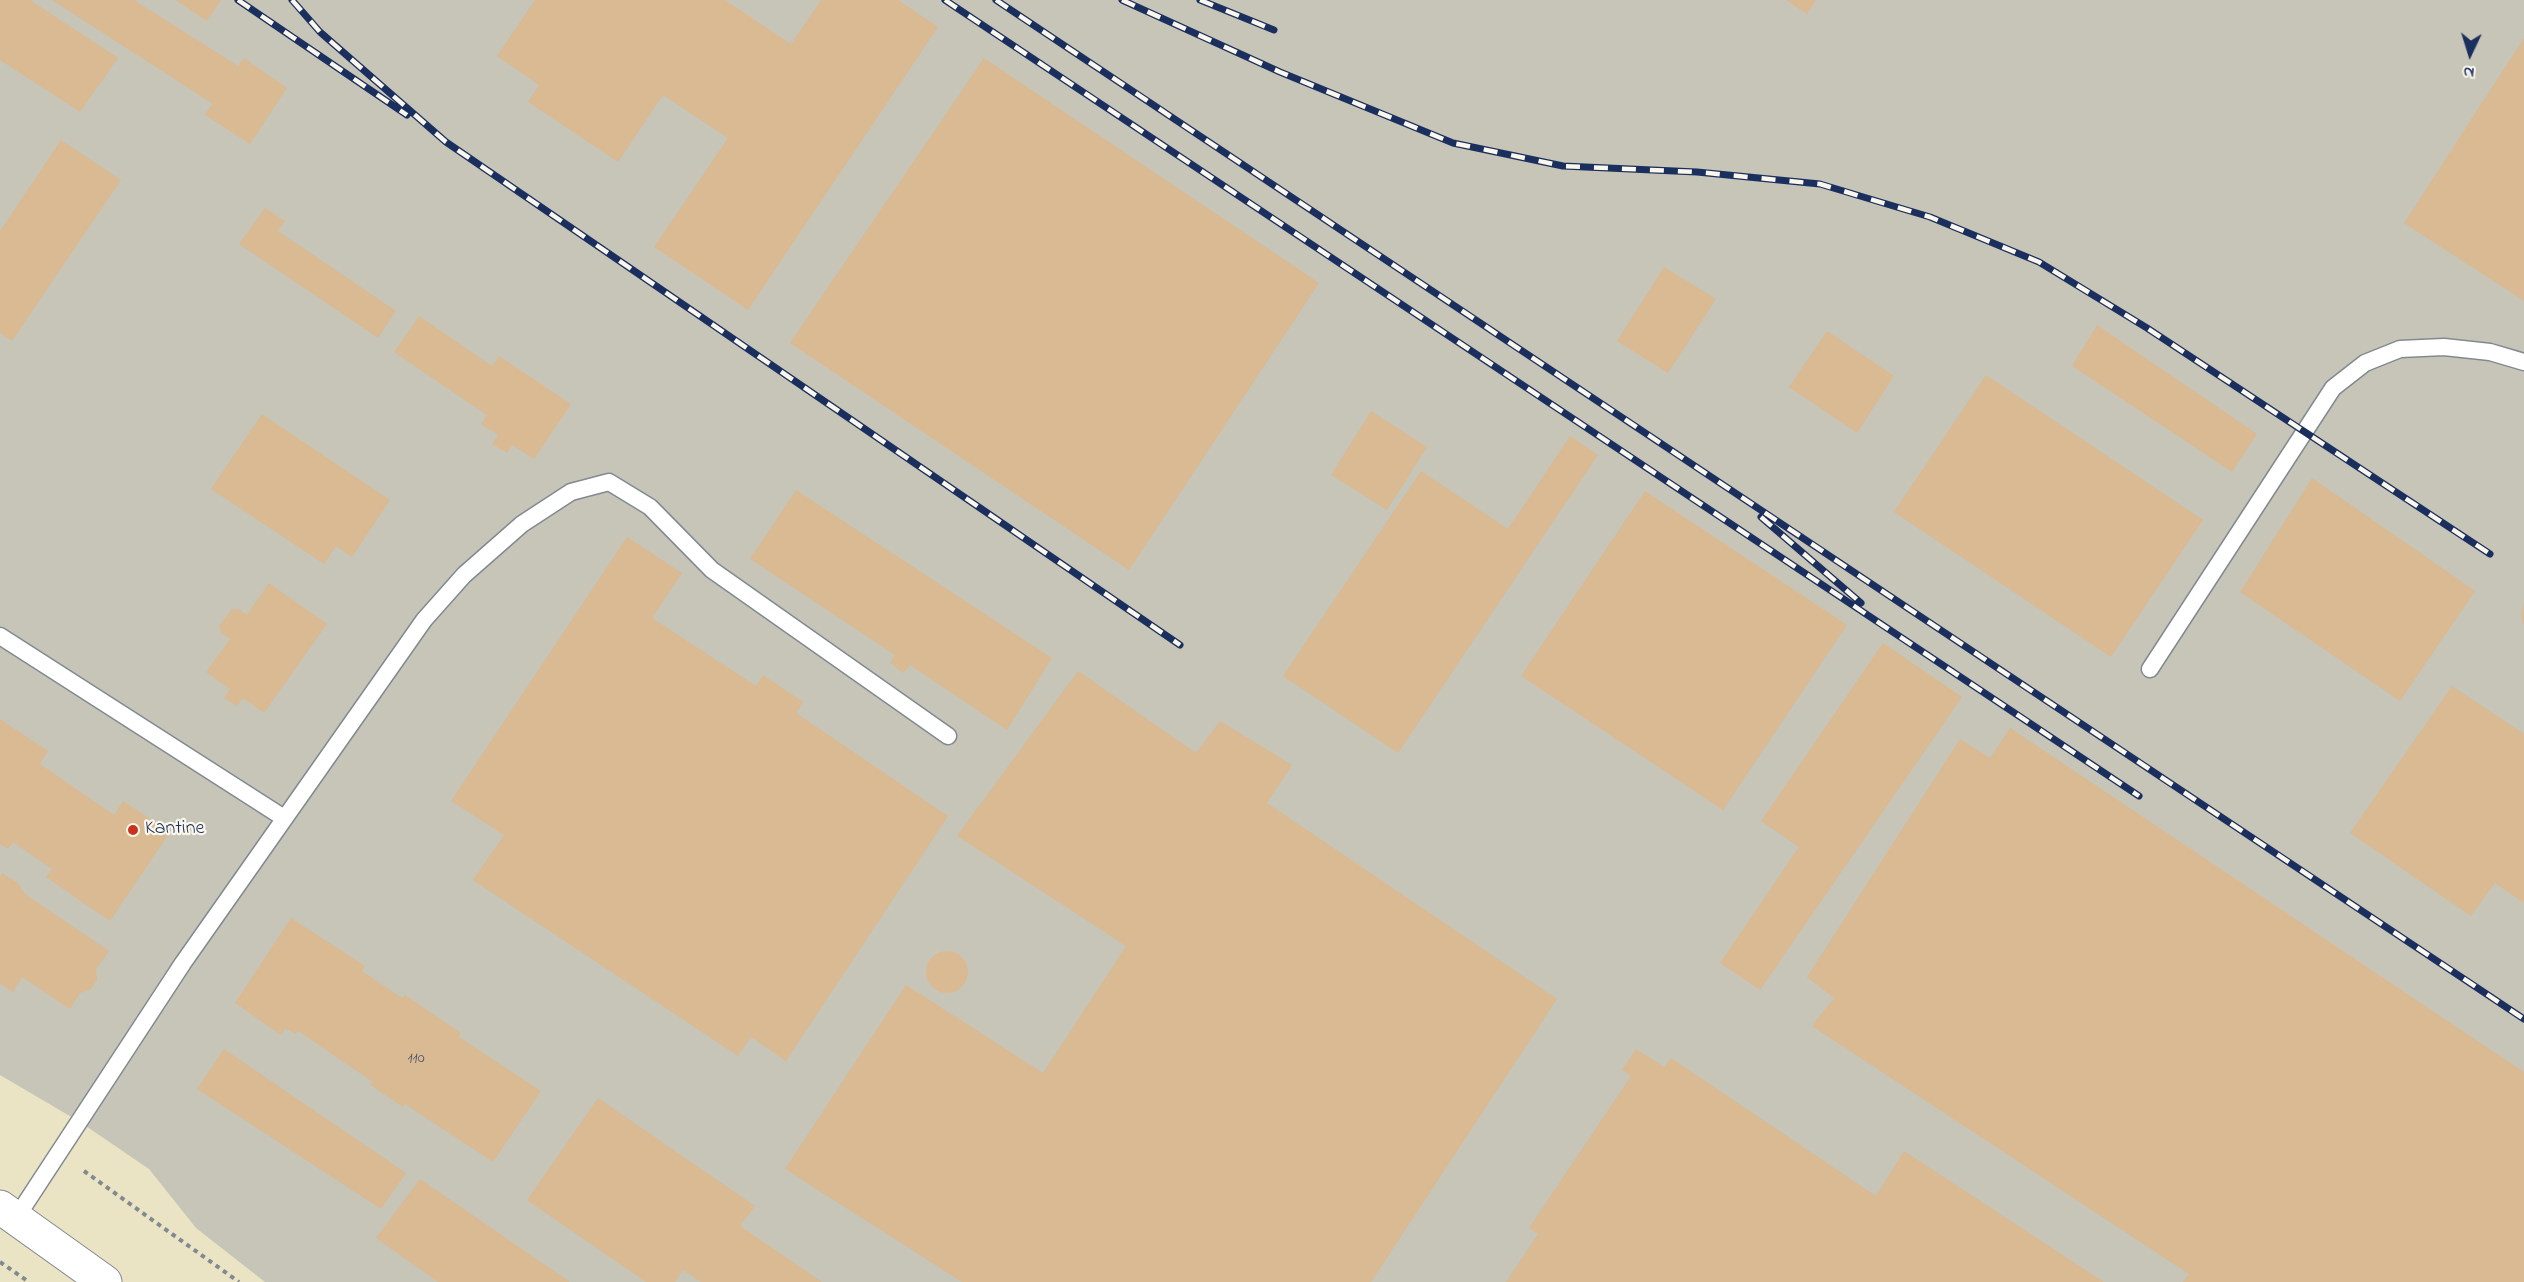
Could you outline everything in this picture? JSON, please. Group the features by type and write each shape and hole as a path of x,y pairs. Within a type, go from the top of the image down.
{"main road":[{"path":"8,1213 105,1282"}],"lane":[{"path":"2150,669 2333,388 2365,363 2400,349 2444,347 2490,352 2524,362"},
{"path":"8,1213 59,1153 183,963 424,620 464,575 522,524 571,492 609,482 650,507 711,570 948,736"},
{"path":"0,636 284,818"}],"path":[{"path":"59,1153 239,1282"},
{"path":"0,1262 29,1282"}],"shaded area":[{"path":"0,0 2524,0 2524,1282 265,1282 196,1228 149,1169 80,1122 0,1075"}],"building":[{"path":"0,0 30,0 118,58 80,112 0,60"},
{"path":"52,0 134,0 238,66 244,58 287,88 250,144 204,114 213,104"},
{"path":"175,0 221,0 207,21"},
{"path":"535,0 725,0 791,44 821,0 898,0 938,27 748,310 654,247 728,138 663,95 618,162 528,102 539,85 497,56"},
{"path":"1786,0 1816,0 1807,14"},
{"path":"2524,38 2524,301 2404,223"},
{"path":"984,58 1319,283 1129,570 790,343"},
{"path":"61,140 121,180 12,341 0,333 0,231"},
{"path":"265,208 285,221 278,231 396,311 378,338 239,244"},
{"path":"1664,267 1716,299 1668,373 1617,341"},
{"path":"419,316 492,366 499,356 571,404 534,459 512,445 507,453 492,444 498,435 481,424 487,415 394,352"},
{"path":"2097,325 2257,434 2232,472 2072,366"},
{"path":"1827,331 1894,376 1857,433 1789,387"},
{"path":"1986,375 2203,520 2111,657 1894,512"},
{"path":"1371,411 1427,447 1387,510 1331,475"},
{"path":"262,414 390,500 352,557 336,546 324,564 211,489"},
{"path":"1570,436 1598,455 1398,753 1283,676 1421,471 1508,529"},
{"path":"2312,478 2475,591 2400,701 2240,592"},
{"path":"796,490 1052,658 1007,730 910,665 903,673 890,663 895,655 750,559"},
{"path":"1645,491 1847,625 1723,810 1521,676"},
{"path":"627,537 682,573 652,618 756,686 763,675 803,702 796,713 948,816 786,1061 751,1037 738,1056 473,880 504,835 451,801"},
{"path":"269,583 327,624 264,713 243,698 237,706 224,698 230,689 206,672 230,639 221,633 219,626 231,610 239,609 247,615"},
{"path":"2523,603 2524,624 2521,612"},
{"path":"1883,643 1962,697 1760,990 1720,963 1799,847 1761,821"},
{"path":"1078,671 1196,753 1220,721 1292,765 1267,803 1557,999 1371,1282 962,1282 785,1169 906,985 1043,1073 1126,946 957,836"},
{"path":"2452,686 2524,734 2524,903 2495,883 2471,916 2350,833"},
{"path":"0,719 48,751 40,764 114,815 123,801 170,832 110,921 46,877 52,869 13,842 8,849 0,844"},
{"path":"2010,728 2524,1072 2524,1282 2183,1282 2189,1274 1812,1026 1834,998 1807,977 1960,739 1990,758"},
{"path":"2,873 19,884 25,894 109,951 96,969 97,980 91,989 80,993 70,1009 22,977 13,992 0,983 0,877"},
{"path":"291,918 365,966 362,971 402,998 405,995 461,1033 459,1037 541,1091 493,1162 405,1104 403,1107 370,1085 373,1082 298,1031 296,1034 285,1028 281,1035 235,1003"},
{"path":"947,951 955,952 962,957 967,964 967,980 962,987 955,992 947,993 939,992 932,987 927,980 926,972 927,964 932,957 939,952"},
{"path":"224,1049 406,1173 381,1209 197,1089"},
{"path":"1636,1049 1664,1067 1671,1058 1876,1196 1904,1151 2104,1282 1506,1282 1538,1234 1529,1228 1631,1076 1622,1070"},
{"path":"598,1098 755,1206 740,1226 822,1282 701,1282 683,1270 675,1282 646,1282 527,1200"},
{"path":"420,1179 570,1282 438,1282 376,1238"}],"railway":[{"path":"238,0 407,115"},
{"path":"292,0 320,32 446,142 1180,645"},
{"path":"945,0 2139,796"},
{"path":"996,0 2524,1019"},
{"path":"1122,0 1280,72 1453,143 1563,166 1697,172 1820,184 1930,217 2039,262 2147,328 2490,554"},
{"path":"1200,0 1274,30"},
{"path":"1761,517 1861,603"}],"place":[{"name":"Kantine","path":"133,830"}]}
